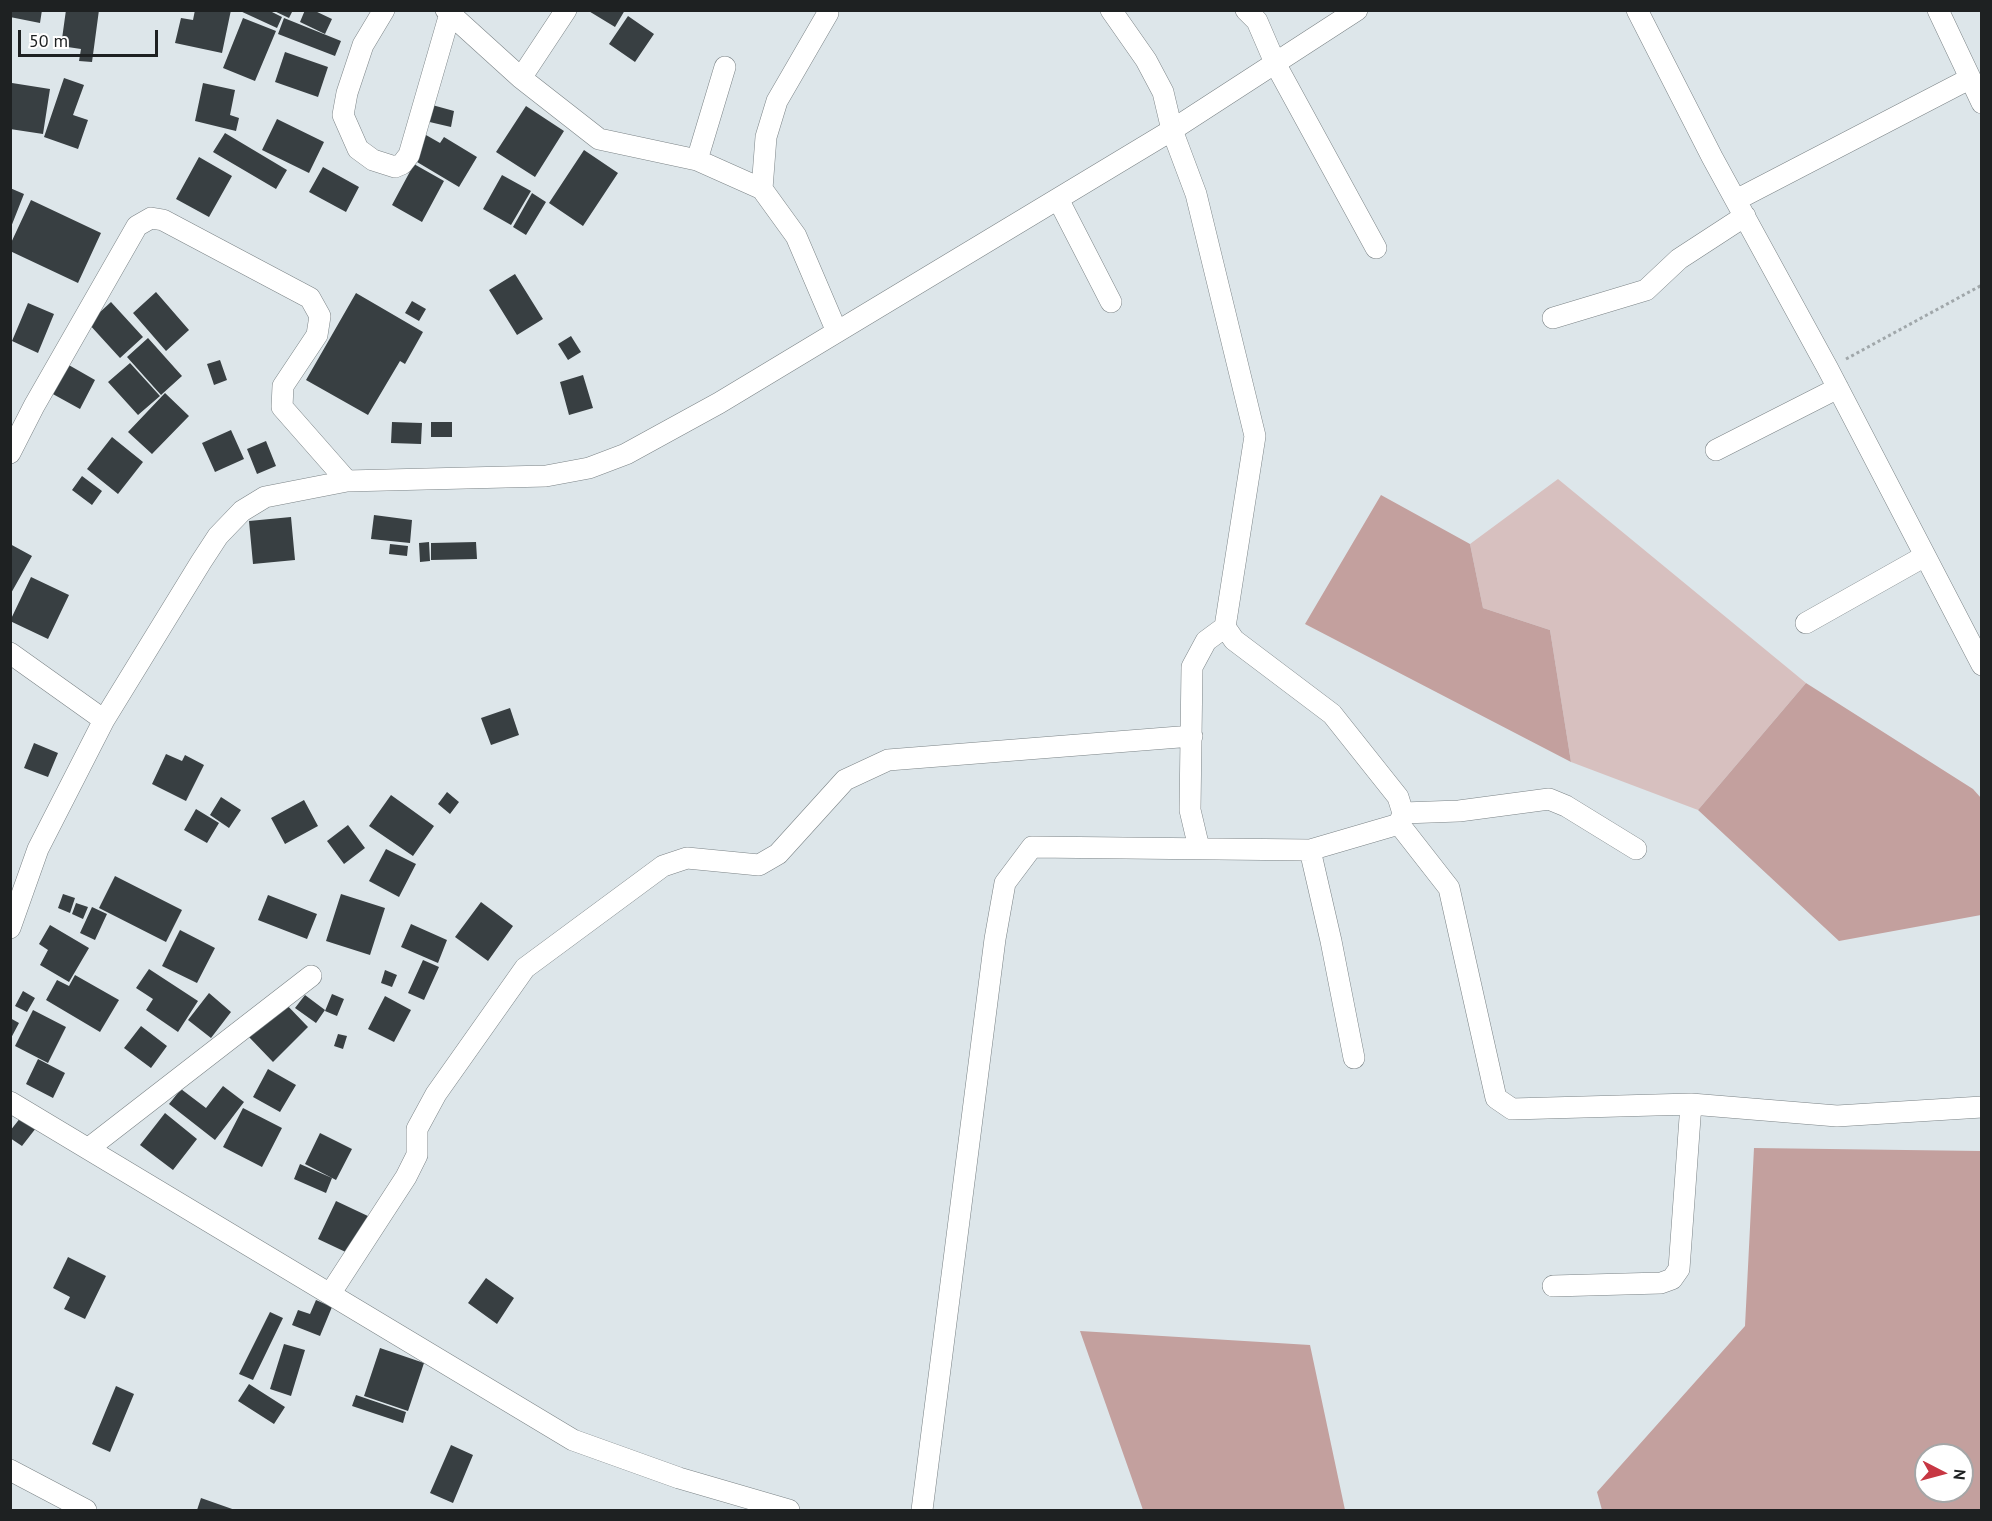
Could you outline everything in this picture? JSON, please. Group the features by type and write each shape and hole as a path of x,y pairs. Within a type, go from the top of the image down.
{"street":[{"path":"384,10 363,45 347,93 343,115 358,149 374,160 395,167 402,164 410,154 450,11 521,78 599,140 697,160 762,189 796,236 837,332"},
{"path":"521,78 566,10"},
{"path":"1111,10 1146,60 1163,92 1172,130 1196,194 1256,436 1225,627 1234,640 1332,714 1398,798 1401,818 1449,888 1496,1098 1512,1109 1691,1104 1837,1116 1982,1107"},
{"path":"1246,10 1257,21 1276,65 1376,248"},
{"path":"10,928 38,849 104,720 218,536 242,511 265,497 347,481 546,476 589,468 627,454 661,437 1172,130 1276,65 1357,10"},
{"path":"1637,10 1982,665"},
{"path":"1938,10 1982,103"},
{"path":"762,189 766,137 777,101 828,13"},
{"path":"697,160 726,67"},
{"path":"1553,318 1646,290 1740,208 1970,79"},
{"path":"1058,199 1111,302"},
{"path":"10,453 34,405 137,226 151,218 164,220 310,298 320,316 317,335 283,386 282,406 295,424 347,481"},
{"path":"1716,450 1838,388"},
{"path":"1806,623 1926,556"},
{"path":"1199,848 1190,810 1192,667 1206,641 1225,627"},
{"path":"10,653 104,720"},
{"path":"330,1294 406,1177 417,1155 417,1129 436,1094 525,968 663,866 687,858 759,865 778,854 845,780 888,760 1192,736"},
{"path":"922,1510 995,939 1005,883 1032,847 1310,850 1401,818 1549,799 1566,806 1636,849"},
{"path":"1310,850 1354,1058"},
{"path":"89,1148 311,976"},
{"path":"10,1102 573,1440 679,1478 789,1510"},
{"path":"1553,1286 1661,1283 1672,1279 1679,1269 1691,1104"},
{"path":"10,1470 86,1510"}],"path":[{"path":"1828,369 1982,285"}],"shaded area":[{"path":"1558,479 1806,683 1698,810 1571,762 1550,630 1483,608 1470,544"},
{"path":"1381,495 1470,544 1483,608 1550,630 1571,762 1305,624"},
{"path":"1806,683 1973,789 1981,798 1981,915 1839,941 1698,810"},
{"path":"1754,1148 1981,1151 1981,1510 1602,1510 1597,1492 1745,1326"},
{"path":"1080,1331 1310,1345 1345,1510 1143,1510"}],"building":[{"path":"10,10 42,10 40,23 10,17"},
{"path":"66,10 99,10 92,62 79,61 81,49 61,46"},
{"path":"195,10 231,10 222,53 175,43 181,18 193,20"},
{"path":"238,10 268,10 282,17 277,28"},
{"path":"272,10 293,10 289,18"},
{"path":"305,10 313,10 332,19 325,34 300,22"},
{"path":"587,10 625,10 615,27"},
{"path":"628,16 654,34 635,62 609,44"},
{"path":"243,18 276,31 255,81 223,68"},
{"path":"284,18 341,41 335,56 278,34"},
{"path":"285,52 328,67 318,97 275,82"},
{"path":"64,78 84,85 73,115 88,120 78,149 44,137"},
{"path":"12,83 50,89 43,134 10,129"},
{"path":"203,83 235,90 230,115 239,118 236,131 195,121"},
{"path":"425,103 454,111 451,127 421,120"},
{"path":"526,106 564,131 535,177 496,152"},
{"path":"277,119 324,142 309,173 262,150"},
{"path":"225,133 287,170 276,189 213,152"},
{"path":"426,135 440,143 444,137 477,157 459,187 412,159"},
{"path":"584,150 618,173 583,226 549,203"},
{"path":"199,157 232,176 209,217 176,199"},
{"path":"414,164 444,181 422,222 392,205"},
{"path":"323,167 359,187 346,212 309,192"},
{"path":"502,175 531,191 511,225 483,209"},
{"path":"10,188 24,194 11,227 10,227"},
{"path":"532,193 546,202 526,235 513,227"},
{"path":"31,200 101,233 78,283 10,251 10,245"},
{"path":"515,274 543,319 517,335 489,290"},
{"path":"156,292 189,330 166,351 133,313"},
{"path":"356,293 423,332 405,364 400,361 368,415 306,380"},
{"path":"412,301 426,309 419,321 405,313"},
{"path":"111,302 143,337 120,358 88,323"},
{"path":"28,303 54,314 38,353 12,341"},
{"path":"571,336 581,352 568,360 558,344"},
{"path":"148,338 182,376 161,395 127,357"},
{"path":"220,360 227,380 214,385 207,364"},
{"path":"130,363 160,396 138,415 108,382"},
{"path":"67,364 95,380 80,409 51,393"},
{"path":"583,375 593,408 569,415 560,382"},
{"path":"165,393 189,416 152,454 128,432"},
{"path":"392,422 422,423 421,444 391,443"},
{"path":"431,422 452,422 452,437 431,437"},
{"path":"231,430 244,459 215,472 202,443"},
{"path":"112,437 143,462 118,494 87,469"},
{"path":"266,441 276,466 257,474 247,449"},
{"path":"82,476 102,491 92,505 72,490"},
{"path":"374,515 412,520 410,543 371,539"},
{"path":"291,517 295,560 253,564 249,521"},
{"path":"429,542 430,561 420,562 419,543"},
{"path":"476,542 477,559 431,560 431,543"},
{"path":"10,544 32,556 10,595"},
{"path":"390,544 408,546 407,556 389,554"},
{"path":"31,577 69,595 48,639 10,621"},
{"path":"510,708 519,735 491,745 481,718"},
{"path":"34,743 58,753 48,777 24,768"},
{"path":"166,754 182,761 185,755 204,765 186,801 152,784"},
{"path":"447,792 459,802 450,814 438,804"},
{"path":"391,795 434,826 413,856 369,826"},
{"path":"221,797 241,810 229,828 210,815"},
{"path":"304,800 318,826 285,844 271,818"},
{"path":"196,809 219,823 207,843 184,830"},
{"path":"348,825 365,848 344,864 327,841"},
{"path":"386,849 416,864 399,897 369,881"},
{"path":"115,876 182,910 166,942 99,908"},
{"path":"63,894 75,898 70,913 58,908"},
{"path":"341,894 385,908 370,955 326,941"},
{"path":"268,895 317,914 307,939 258,920"},
{"path":"481,902 513,926 488,961 455,937"},
{"path":"76,903 88,907 83,919 72,914"},
{"path":"92,907 107,914 95,940 80,933"},
{"path":"411,924 447,940 438,963 401,947"},
{"path":"50,925 89,948 69,982 40,965 48,950 39,944"},
{"path":"180,930 215,948 197,983 162,966"},
{"path":"423,960 439,967 424,1000 408,993"},
{"path":"149,969 198,1001 178,1032 146,1010 153,999 136,988"},
{"path":"385,970 397,975 392,987 381,983"},
{"path":"75,975 119,1000 100,1032 46,1000 57,980 69,986"},
{"path":"23,991 35,998 27,1012 15,1006"},
{"path":"209,993 231,1012 211,1038 188,1020"},
{"path":"332,994 344,999 337,1016 325,1011"},
{"path":"305,995 325,1010 316,1023 295,1008"},
{"path":"385,996 411,1010 394,1042 368,1029"},
{"path":"283,1001 308,1027 273,1062 248,1036"},
{"path":"33,1010 66,1027 48,1063 15,1046"},
{"path":"10,1018 19,1023 10,1040"},
{"path":"141,1026 167,1046 151,1068 124,1048"},
{"path":"338,1034 347,1036 343,1049 334,1046"},
{"path":"38,1059 65,1073 53,1098 26,1084"},
{"path":"268,1069 296,1085 280,1112 253,1097"},
{"path":"223,1086 244,1102 215,1140 169,1104 181,1089 206,1108"},
{"path":"243,1108 282,1128 262,1167 223,1147"},
{"path":"165,1113 197,1139 173,1170 140,1145"},
{"path":"21,1117 36,1128 22,1146 10,1138 10,1131"},
{"path":"320,1133 352,1149 336,1180 305,1164"},
{"path":"300,1164 332,1178 326,1193 294,1179"},
{"path":"336,1201 370,1217 352,1255 318,1239"},
{"path":"68,1257 106,1276 85,1319 64,1309 70,1297 53,1288"},
{"path":"486,1278 514,1298 497,1324 468,1303"},
{"path":"316,1300 332,1307 320,1336 292,1325 298,1310 310,1314"},
{"path":"270,1312 283,1318 253,1380 239,1374"},
{"path":"284,1344 305,1350 291,1396 270,1389"},
{"path":"380,1348 424,1363 408,1411 364,1396"},
{"path":"249,1384 285,1407 274,1424 238,1401"},
{"path":"116,1386 134,1394 110,1452 92,1444"},
{"path":"356,1395 406,1412 403,1423 352,1406"},
{"path":"451,1445 473,1455 453,1503 430,1493"},
{"path":"201,1498 235,1510 197,1510"}]}
